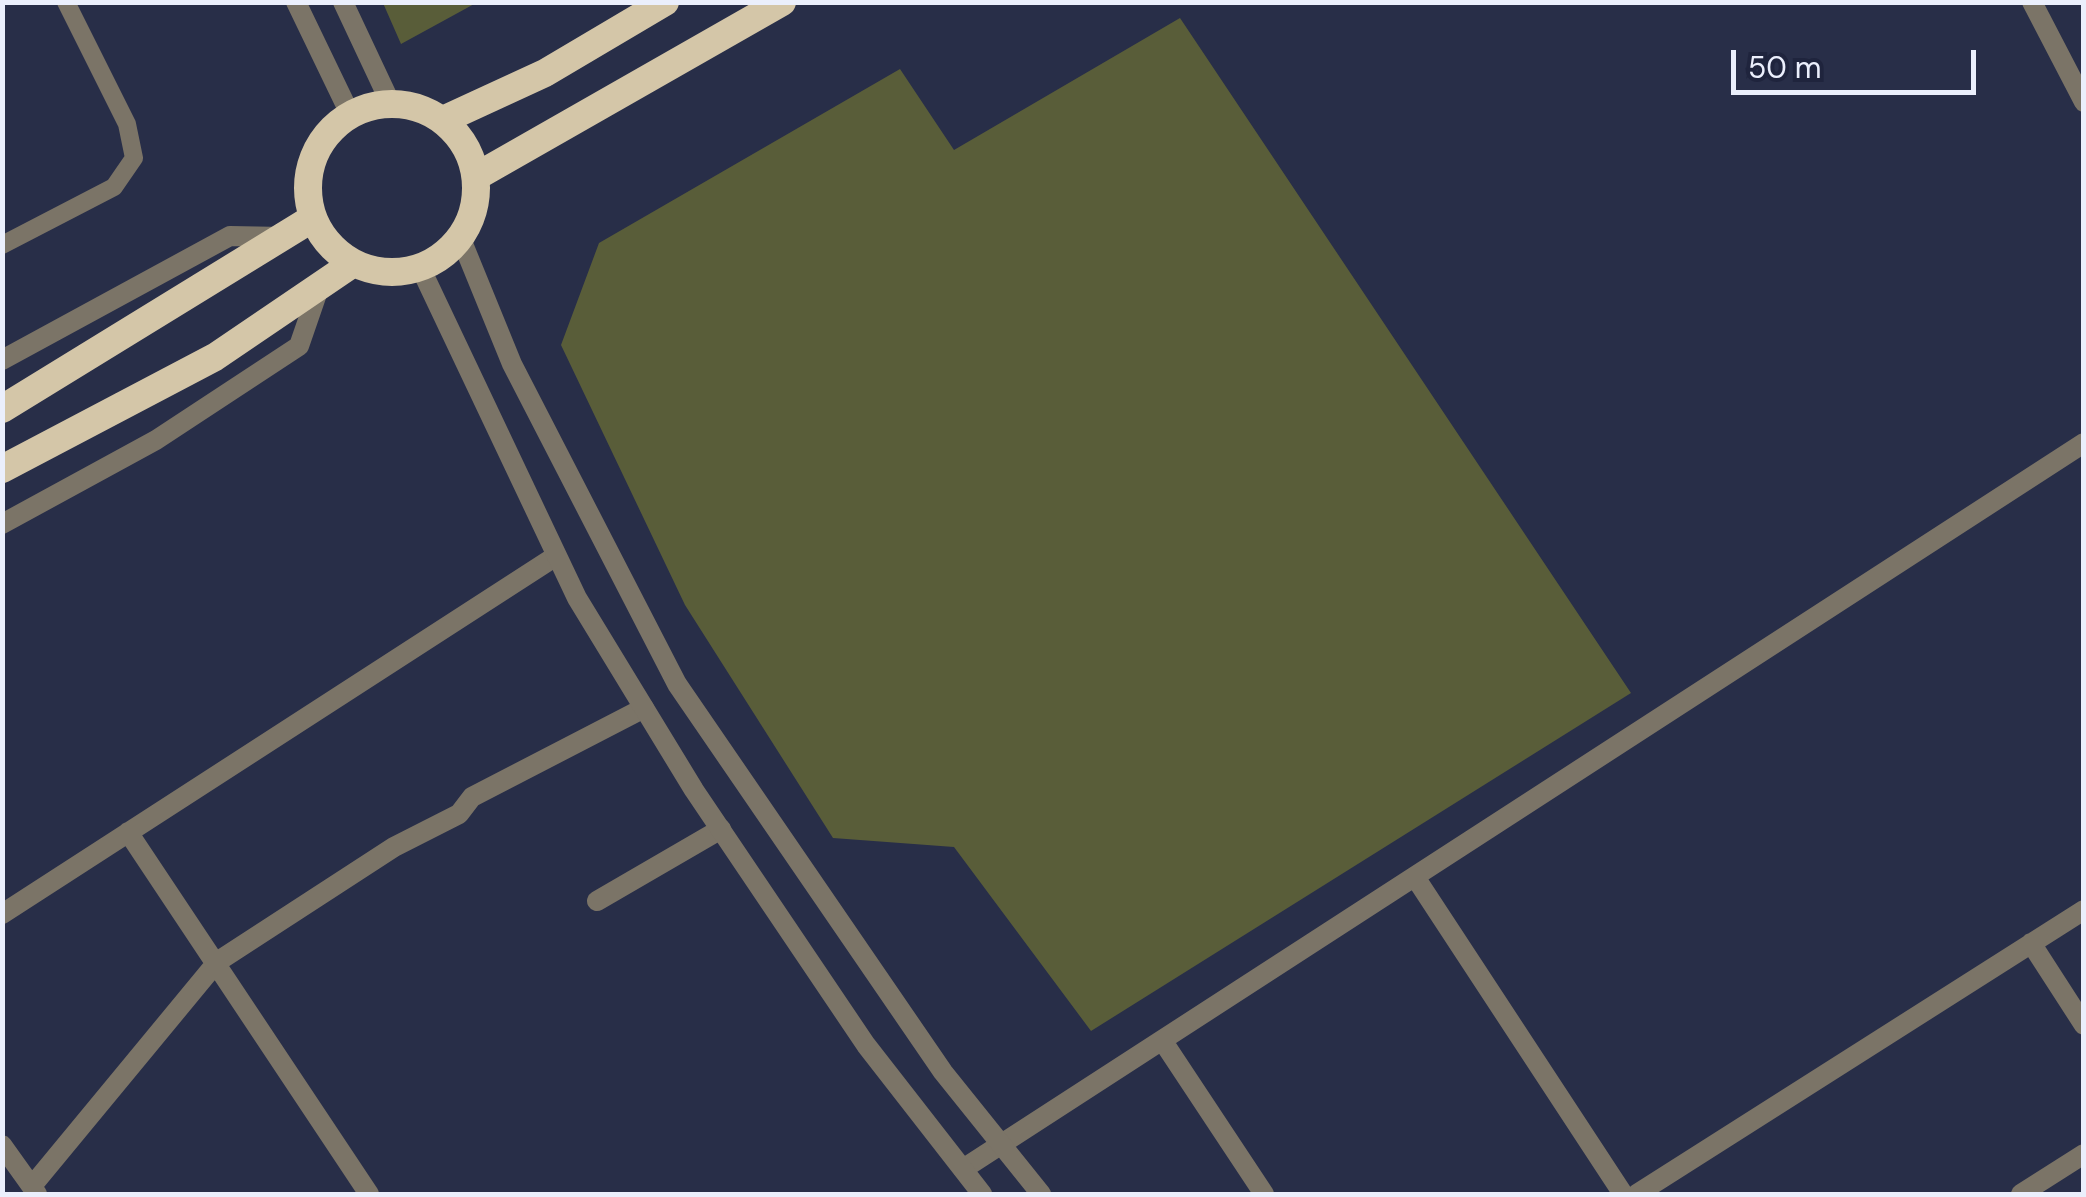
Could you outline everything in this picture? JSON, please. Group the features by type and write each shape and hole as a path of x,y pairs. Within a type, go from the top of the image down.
{"highway":[{"path":"444,120 545,73 665,2"},
{"path":"477,176 782,2"},
{"path":"390,102 410,104 444,120 467,147 477,176 475,210 461,239 438,260 404,272 352,264 313,218 307,200 309,168 324,136 350,114 390,102"},
{"path":"2,409 313,218"},
{"path":"2,469 214,357 352,264"}],"street":[{"path":"296,2 350,114"},
{"path":"343,2 390,102"},
{"path":"2032,2 2084,102"},
{"path":"2,360 230,236 284,237"},
{"path":"461,239 512,364 677,684 942,1072 1041,1194"},
{"path":"421,268 576,598 720,829 866,1045 982,1194"},
{"path":"2,524 156,440 299,346 318,288"},
{"path":"963,1170 2082,447"},
{"path":"2,914 556,556"},
{"path":"2,1144 34,1190 217,962 394,847 459,814 472,797 644,708"},
{"path":"597,901 720,829"},
{"path":"128,832 369,1194"},
{"path":"1415,877 1623,1194"},
{"path":"1637,1194 2084,910"},
{"path":"2031,943 2084,1025"},
{"path":"1162,1040 1264,1194"},
{"path":"2022,1194 2084,1154"}],"lane":[{"path":"2,246 114,187 134,158 127,124 66,2"}],"green space":[{"path":"383,3 476,3 401,44"},
{"path":"1180,18 1631,693 1091,1031 954,847 833,838 685,605 561,345 599,243 900,69 954,150"}]}
